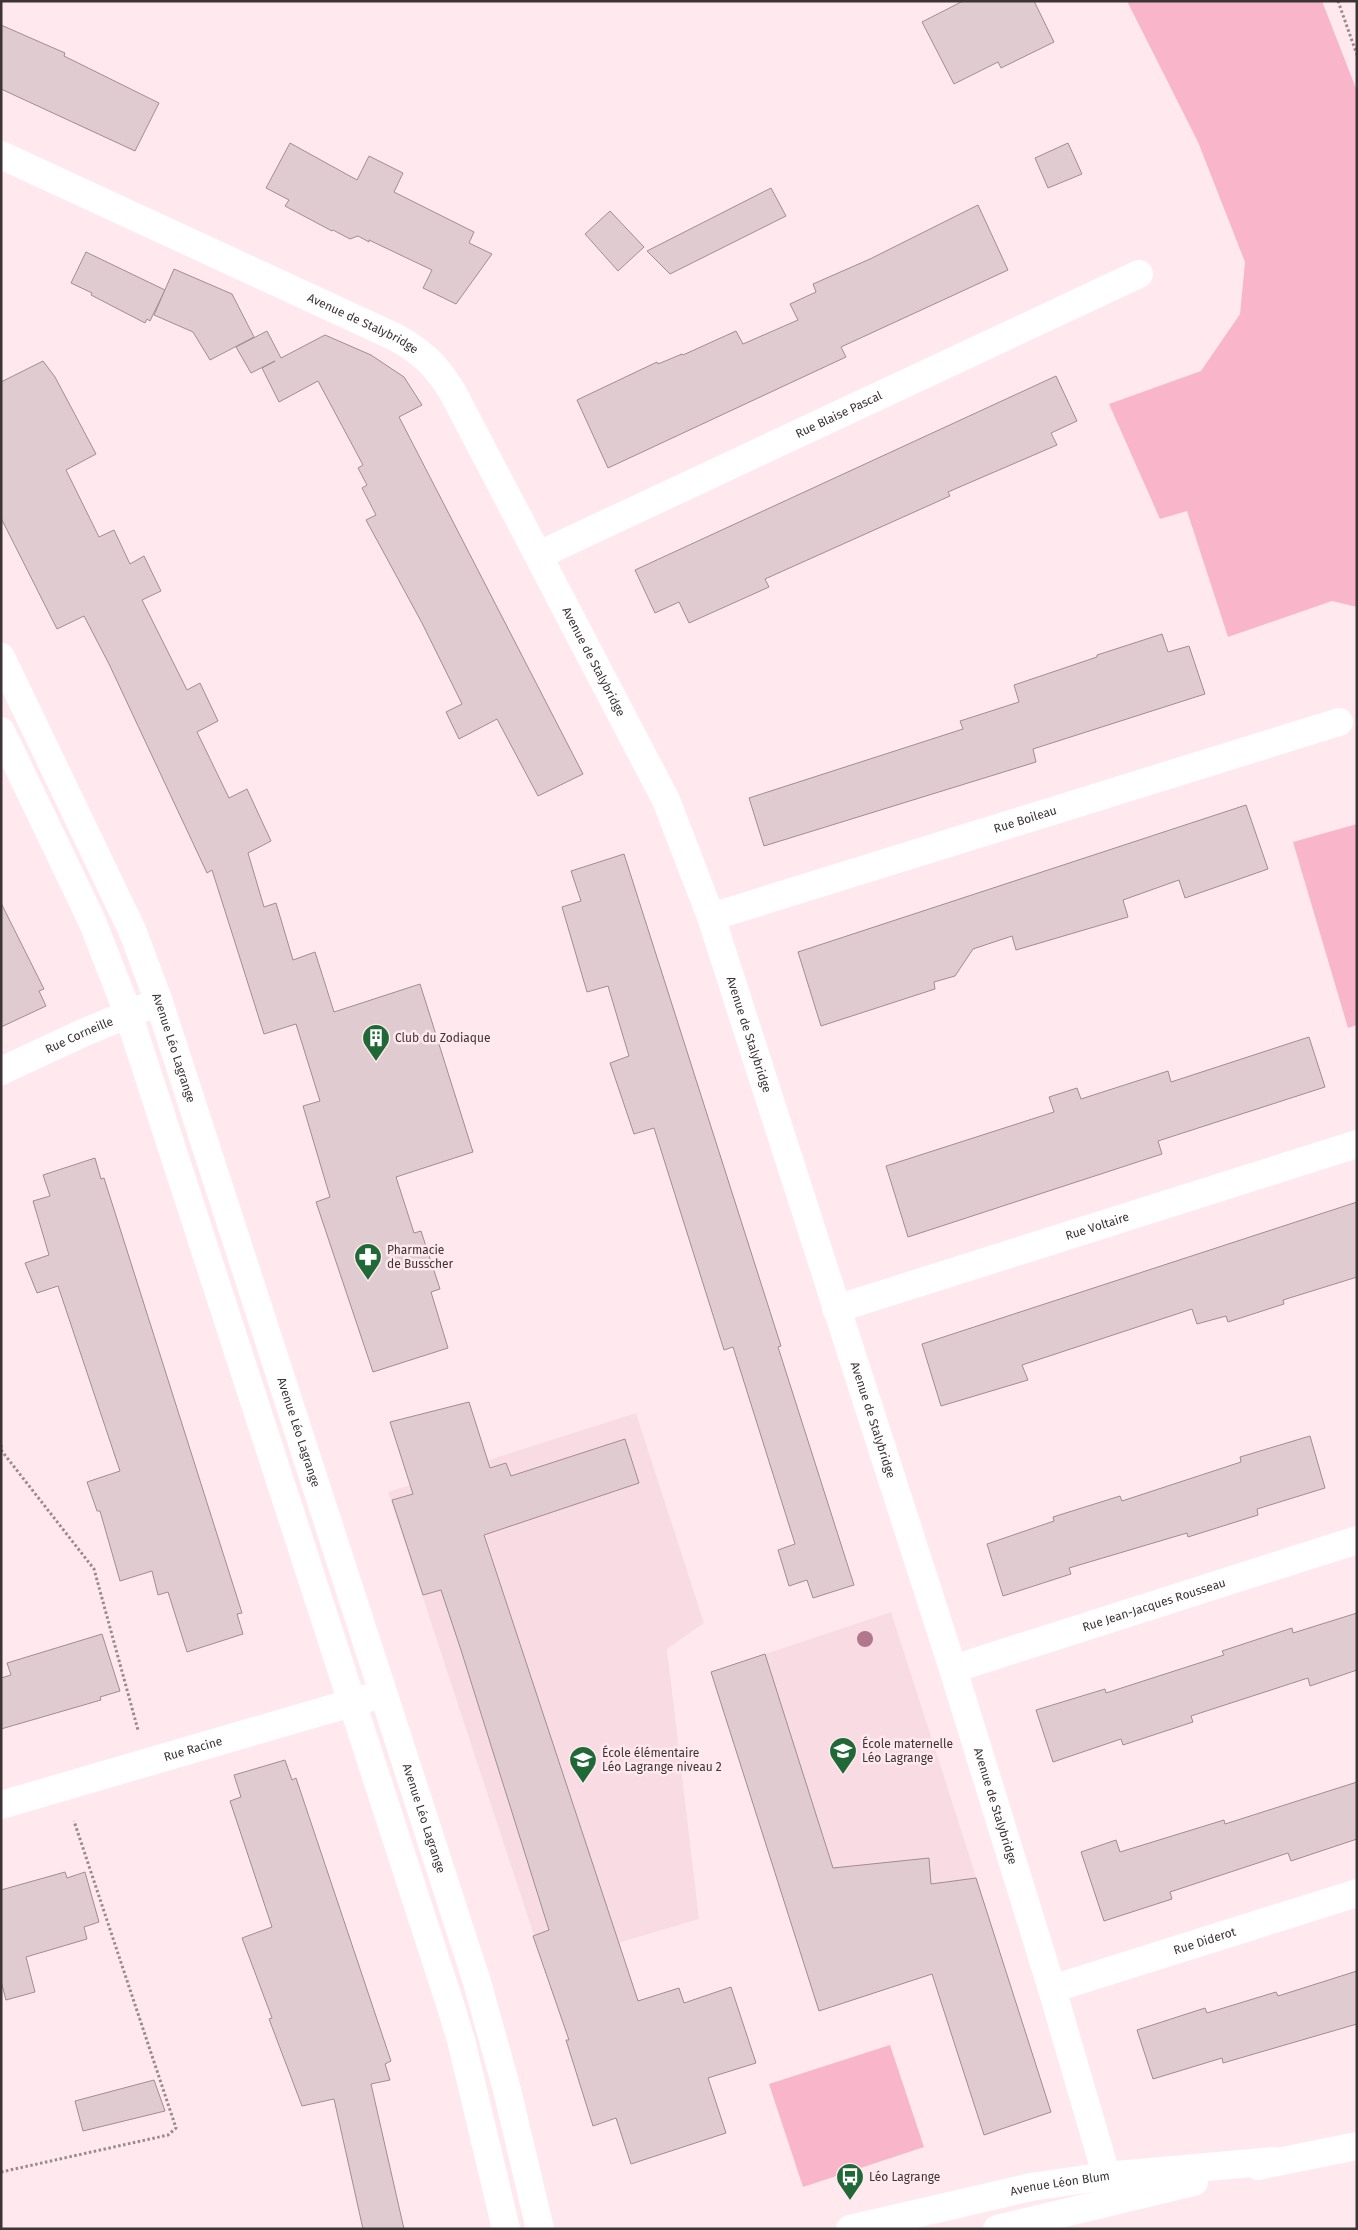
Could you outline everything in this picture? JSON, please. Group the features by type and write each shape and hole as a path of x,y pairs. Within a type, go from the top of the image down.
{"street":[{"name":"Avenue de Stalybridge","path":"1,155 414,348 429,360 452,390 666,800 711,917 953,1669 1052,1990 1114,2202"},
{"name":"Rue Blaise Pascal","path":"539,556 1139,274"},
{"name":"Avenue Léo Lagrange","path":"1,656 132,930 159,1002 488,2019 540,2229"},
{"name":"Rue Boileau","path":"711,917 1339,722"},
{"path":"1,731 92,921 128,1013 461,2040 506,2229"},
{"name":"Rue Corneille","path":"1,1071 128,1013 159,1002"},
{"name":"Rue Voltaire","path":"836,1309 1357,1144"},
{"name":"Rue Jean-Jacques Rousseau","path":"953,1669 1357,1540"},
{"name":"Rue Racine","path":"1,1805 384,1694"},
{"name":"Rue Diderot","path":"1052,1990 1357,1893"},
{"name":"Avenue Léon Blum","path":"998,2229 1114,2202 1274,2161 1357,2146"},
{"name":"Avenue Léon Blum","path":"850,2229 1031,2187 1106,2176 1274,2161"}],"path":[{"path":"1338,1 1357,55"},
{"path":"1,1445 1,1450 94,1569 147,1762"},
{"path":"1,2172 168,2135 176,2128 63,1787"}],"shaded area":[{"path":"1127,1 1322,1 1357,91 1357,607 1332,601 1228,637 1187,511 1160,519 1109,404 1201,371 1240,314 1245,262 1198,142"},
{"path":"1357,824 1357,1025 1348,1028 1293,842"},
{"name":"École élémentaire Léo Lagrange niveau 2","path":"636,1413 704,1623 667,1649 699,1919 618,1943 624,1961 551,1987 388,1492"},
{"name":"École maternelle Léo Lagrange","path":"891,1612 999,1948 932,1964 875,1972 881,1991 819,2011 711,1672"},
{"path":"890,2045 924,2147 803,2187 769,2084"}],"building":[{"path":"963,1 1034,1 1054,42 1001,68 998,62 954,84 922,22"},
{"path":"1,25 65,53 64,56 159,103 135,151 1,89"},
{"path":"290,143 357,180 369,156 403,173 394,192 474,232 469,243 492,254 456,304 423,288 432,270 369,240 369,242 358,236 350,239 332,231 285,206 289,200 266,188"},
{"path":"1068,143 1082,174 1048,188 1035,158"},
{"path":"771,188 786,216 670,274 647,251"},
{"path":"978,205 1008,270 841,347 846,357 608,468 577,400 657,362 658,364 683,355 736,331 743,344 798,320 790,304 816,292 813,284 870,259"},
{"path":"610,211 644,247 618,271 585,234"},
{"path":"86,252 165,290 150,321 147,319 145,323 71,283"},
{"path":"174,269 232,294 254,337 210,360 193,332 154,315"},
{"path":"267,331 281,358 325,335 371,355 404,377 422,405 399,417 583,774 538,796 497,719 459,739 446,712 462,704 422,623 366,520 376,515 362,488 367,485 358,468 363,465 318,381 279,402 262,368 275,361 251,373 236,347"},
{"path":"43,361 55,377 96,454 66,470 99,537 114,530 130,564 144,556 161,591 142,600 187,690 200,683 218,721 197,732 229,798 247,789 271,841 248,853 264,907 276,903 293,960 315,952 334,1012 420,984 473,1152 396,1177 414,1233 421,1231 440,1289 431,1292 448,1348 373,1372 316,1202 330,1197 303,1106 320,1101 296,1024 264,1034 212,870 207,873 109,664 84,616 57,629 1,518 1,382"},
{"path":"1056,376 1077,421 1051,433 1057,445 948,492 950,496 765,579 769,587 689,623 679,602 655,613 635,570"},
{"path":"1162,634 1168,652 1189,646 1205,694 1033,749 1036,762 764,846 749,798 963,729 960,721 1019,702 1014,685"},
{"path":"1246,805 1268,869 1185,898 1179,880 1123,900 1128,917 1016,950 1012,936 973,949 955,976 934,982 935,989 821,1026 798,952"},
{"path":"624,854 781,1346 778,1347 854,1585 813,1598 807,1580 789,1586 778,1550 795,1544 733,1347 724,1350 654,1128 634,1134 610,1063 629,1056 608,986 587,992 562,907 581,901 571,871"},
{"path":"1,903 44,989 39,991 46,1006 1,1027"},
{"path":"1309,1037 1325,1087 1158,1141 1162,1154 908,1237 886,1166 1054,1112 1049,1097 1077,1088 1081,1099 1168,1071 1171,1082"},
{"path":"95,1158 101,1179 104,1178 242,1613 237,1614 243,1634 187,1652 168,1592 158,1595 152,1571 120,1581 100,1511 97,1511 87,1482 120,1471 58,1286 37,1293 25,1263 49,1255 33,1201 50,1196 43,1175"},
{"path":"1357,1202 1357,1277 1283,1300 1284,1304 1228,1322 1226,1316 1197,1324 1192,1309 1022,1365 1028,1380 941,1406 922,1344"},
{"path":"469,1402 490,1468 506,1463 511,1476 625,1439 639,1483 484,1535 638,2001 679,1988 684,2003 731,1987 756,2063 708,2078 726,2133 631,2164 616,2118 593,2126 566,2040 569,2040 533,1936 549,1930 461,1650 441,1590 423,1595 392,1500 413,1494 390,1422"},
{"path":"1310,1436 1325,1488 1257,1509 1258,1515 1188,1537 1187,1533 1069,1568 1071,1574 1003,1596 987,1544 1054,1521 1053,1517 1120,1496 1122,1501 1241,1462 1240,1457"},
{"path":"1357,1613 1357,1670 1310,1686 1308,1678 1191,1716 1193,1722 1123,1745 1121,1739 1053,1762 1036,1710 1105,1689 1106,1693 1224,1655 1222,1651 1292,1628 1293,1633"},
{"path":"102,1634 120,1691 100,1697 101,1700 1,1729 1,1678 11,1675 7,1663"},
{"path":"765,1654 833,1868 929,1858 931,1884 976,1878 1051,2112 984,2135 932,1974 819,2011 711,1672"},
{"path":"285,1760 292,1780 296,1778 391,2061 385,2064 390,2080 371,2084 404,2229 363,2229 334,2099 302,2106 269,2019 272,2018 242,1938 272,1927 230,1801 241,1797 234,1775"},
{"path":"1357,1782 1357,1839 1291,1861 1288,1853 1170,1892 1172,1899 1104,1921 1081,1852 1116,1840 1120,1852 1224,1820 1225,1824"},
{"path":"65,1872 67,1878 85,1872 99,1922 84,1927 87,1939 26,1957 35,1992 6,2000 1,1981 1,1890"},
{"path":"1357,1971 1357,2024 1223,2063 1222,2058 1153,2079 1137,2030 1205,2008 1207,2013 1276,1992 1278,1996"},
{"path":"154,2080 165,2111 83,2131 75,2101"}],"place":[{"name":"Club du Zodiaque","path":"376,1062"},
{"name":"Pharmacie de Busscher","path":"368,1281"},
{"name":"École maternelle Léo Lagrange","path":"843,1775"},
{"name":"École élémentaire Léo Lagrange niveau 2","path":"583,1784"},
{"name":"Léo Lagrange","path":"850,2201"}]}
